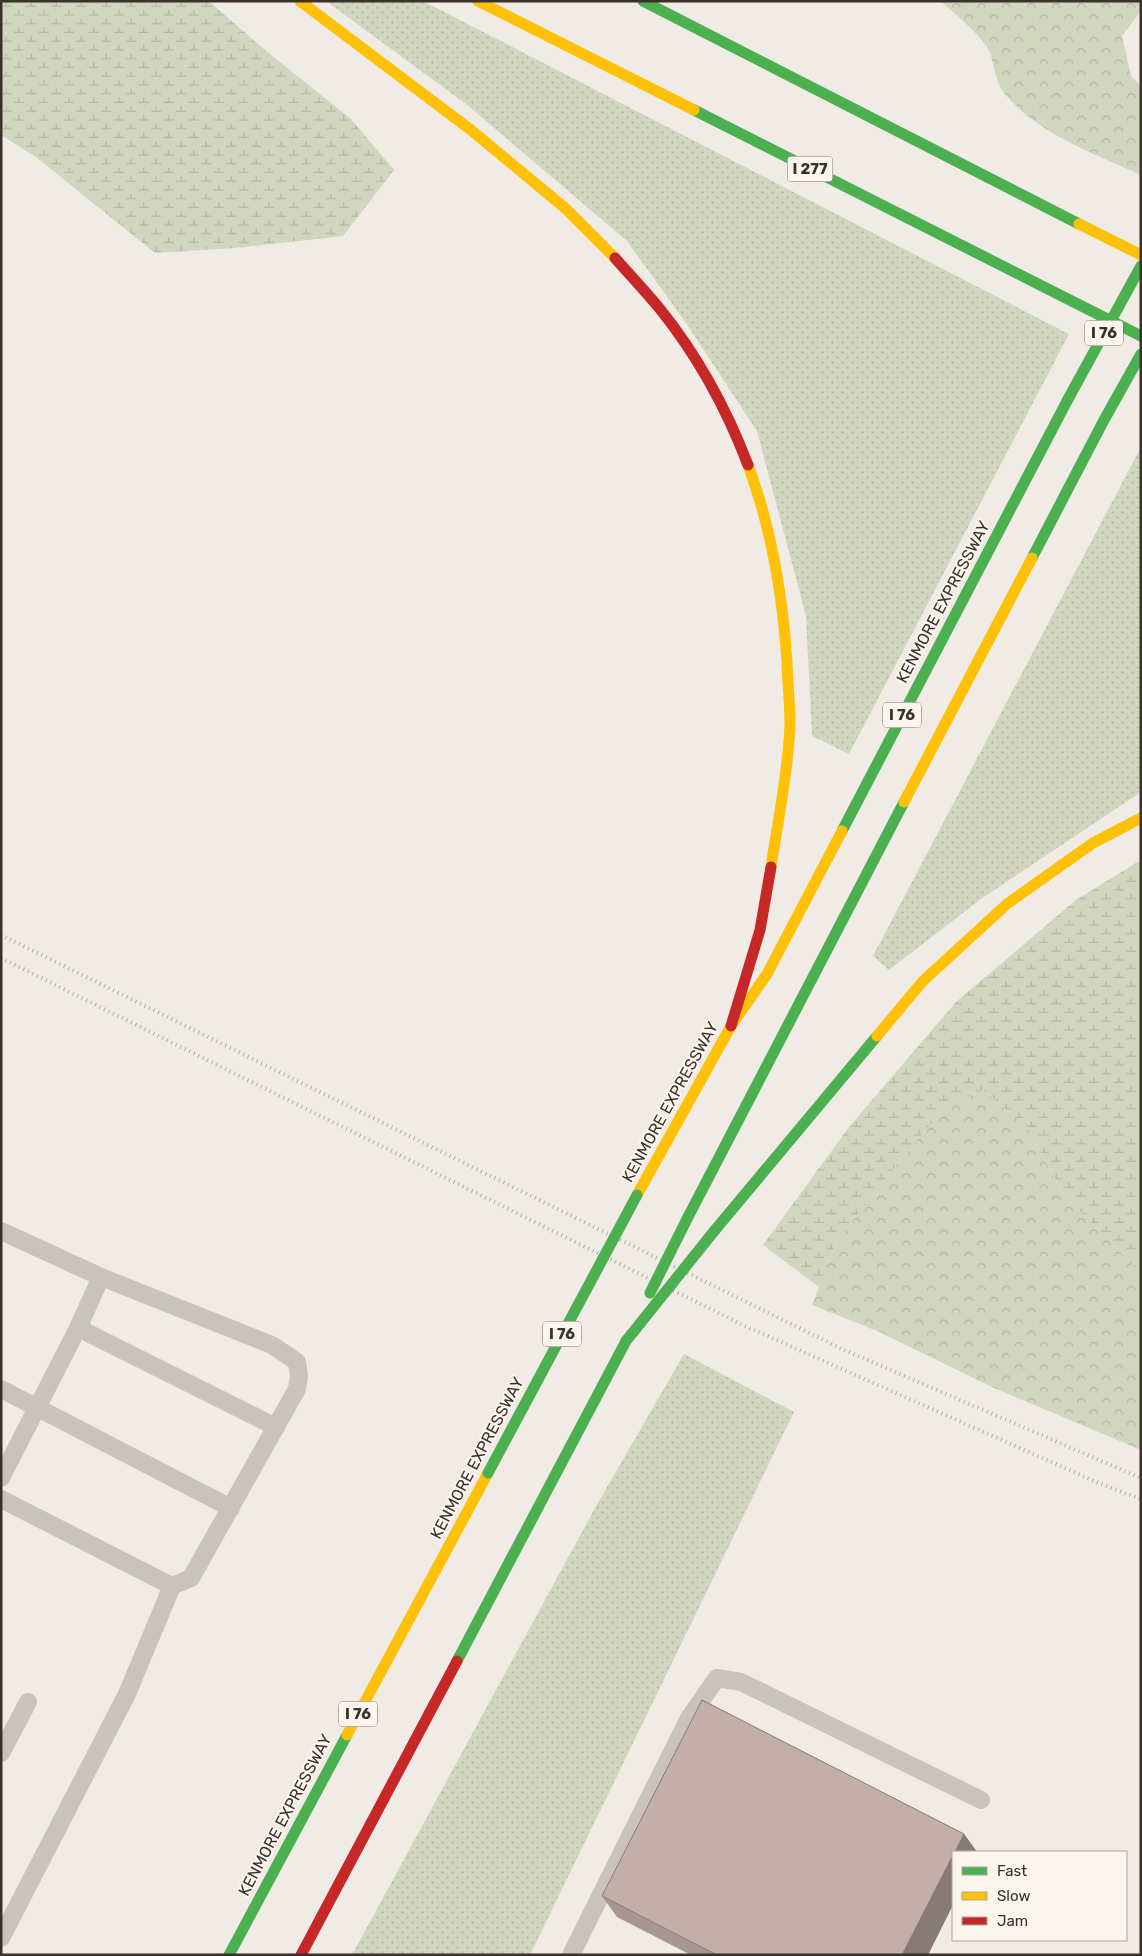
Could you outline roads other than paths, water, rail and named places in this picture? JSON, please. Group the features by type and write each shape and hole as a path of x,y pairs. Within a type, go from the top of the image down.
{"highway":[{"path":"300,1 472,130 565,208 604,245 666,318 694,357 734,428 758,492 769,536 787,653 790,723 784,787 760,930 731,1026"},
{"name":"I 277","path":"478,1 1141,336"},
{"path":"643,1 1141,255"},
{"path":"908,136 1051,197"},
{"name":"KENMORE EXPRESSWAY","path":"229,1955 637,1195 731,1026 767,974 1067,401 1141,266"},
{"path":"301,1955 542,1502 688,1217 1104,420 1141,354"},
{"path":"626,1341 715,1230 923,981 1007,904 1093,843 1141,818"}],"lane":[{"path":"1,1231 101,1277 272,1345 297,1362 300,1376 297,1389 191,1578 172,1586 127,1694 1,1938"},
{"path":"3,1470 78,1328 101,1277"},
{"path":"78,1328 276,1427"},
{"path":"1,1389 230,1508"},
{"path":"1,1500 172,1586"},
{"path":"571,1955 689,1718 717,1678 741,1682 981,1800"},
{"path":"1,1753 28,1702"}],"railway":[{"path":"1,935 842,1349 1141,1478"},
{"path":"1,958 745,1326 1101,1484 1141,1499"}]}
